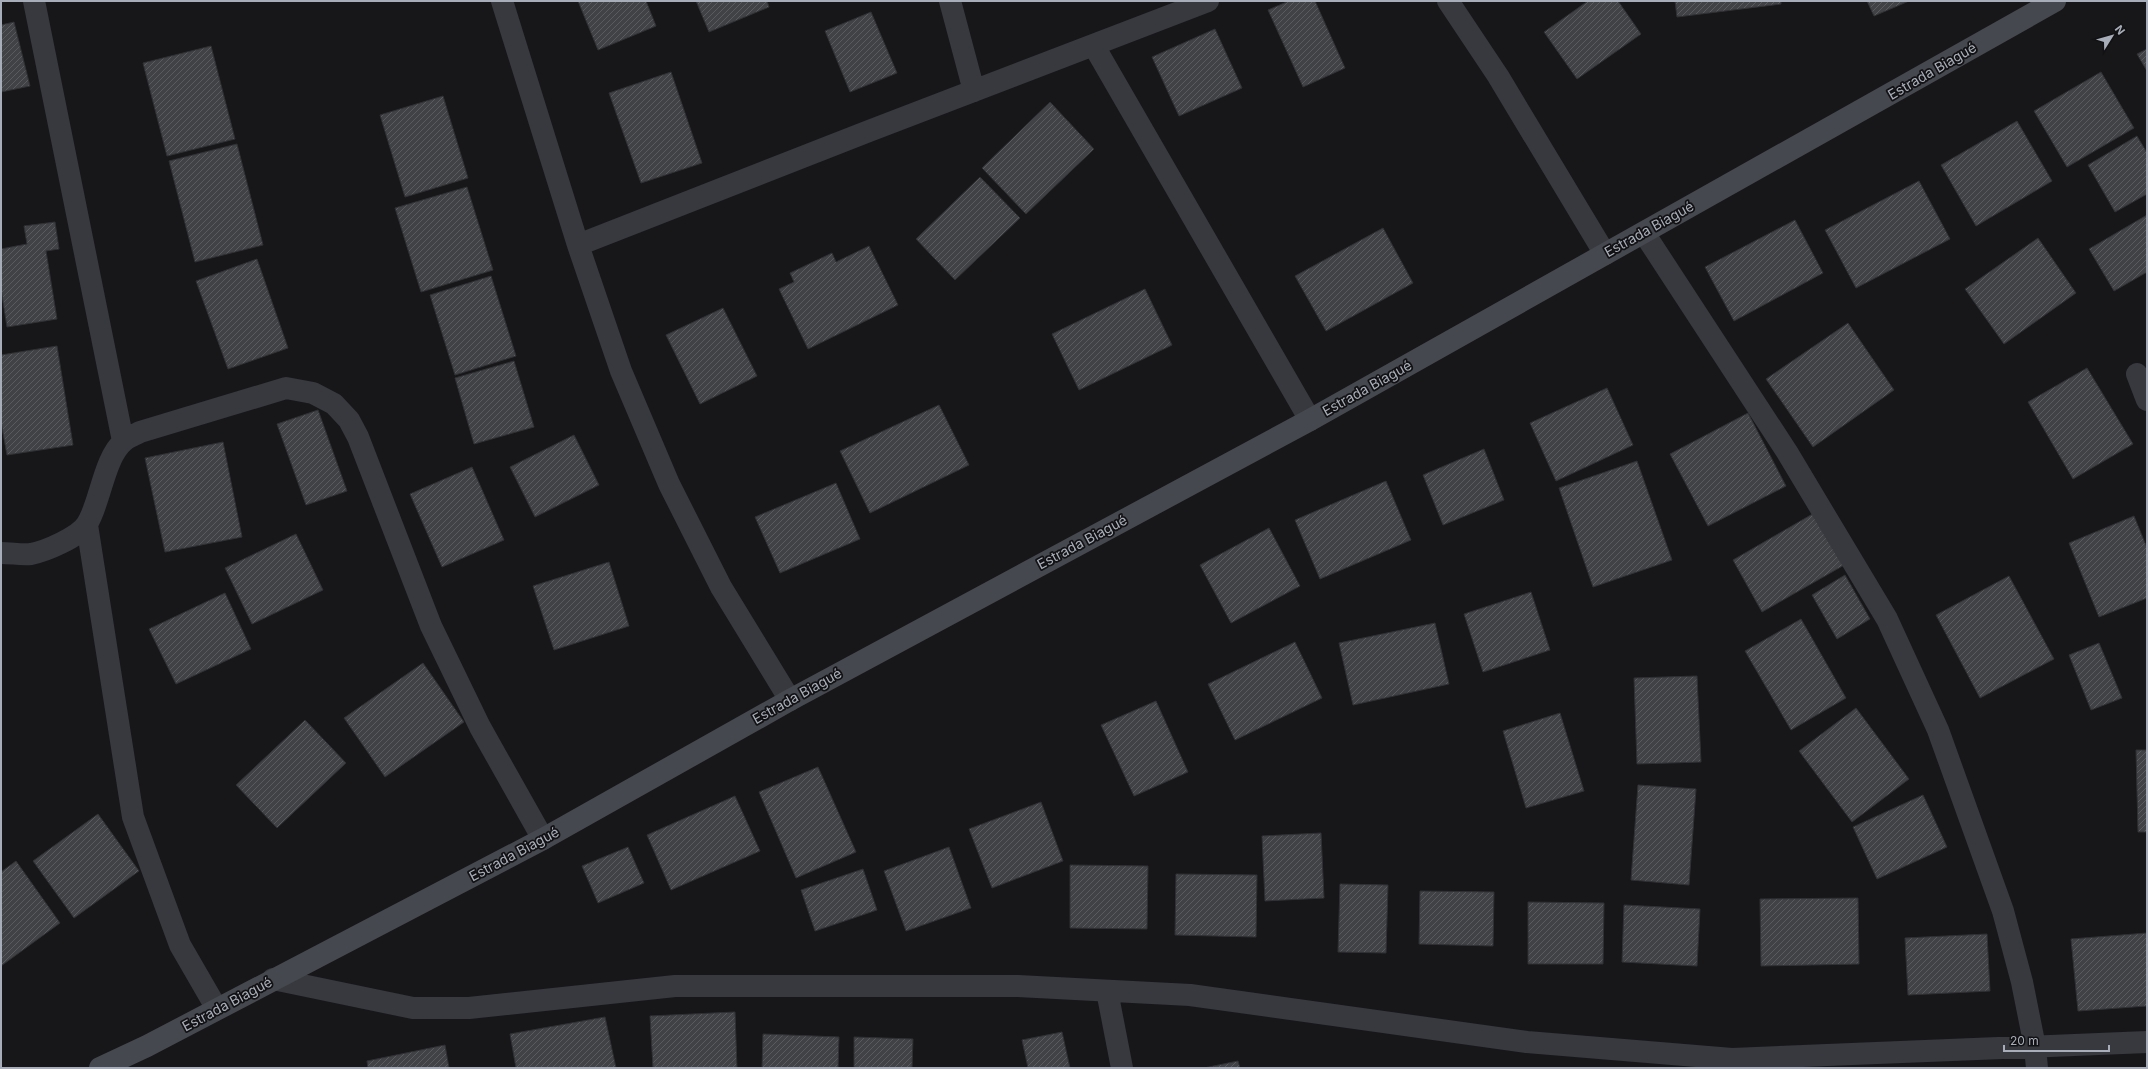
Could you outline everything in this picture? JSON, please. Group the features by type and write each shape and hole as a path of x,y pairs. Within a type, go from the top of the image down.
{"main road":[{"name":"Estrada Biagué","path":"100,1068 543,840 790,700 1310,420 2056,1"}],"street":[{"path":"34,1 123,441"},
{"path":"502,1 578,245 621,370 669,484 721,587 790,700"},
{"path":"950,1 974,91"},
{"path":"578,245 1208,1"},
{"path":"1448,1 1498,76 1605,254"},
{"path":"1094,46 1310,420"},
{"path":"1644,233 1787,452 1887,619 1938,730 2003,911 2018,968 2036,1058"},
{"path":"2137,374 2147,400"},
{"path":"217,1009 180,944 133,817 87,525 107,470 123,441 140,432 286,388 313,393 334,404 349,420 358,437 431,626 480,727 543,840"},
{"path":"1,553 31,554 57,545 75,535 87,525"},
{"path":"273,980 413,1008 476,1008 675,986 1018,986 1190,995 1526,1042 1732,1063 2036,1058 2147,1042"},
{"path":"1107,991 1122,1068"}],"building":[{"path":"578,1 646,1 656,26 598,50"},
{"path":"696,1 767,1 769,7 709,32"},
{"path":"1289,1 1315,1 1345,68 1303,87 1268,10"},
{"path":"1588,1 1618,1 1641,34 1577,79 1544,32"},
{"path":"1675,1 1781,1 1781,4 1677,17"},
{"path":"1867,1 1909,1 1874,16"},
{"path":"871,12 897,73 850,92 825,31"},
{"path":"14,22 30,86 1,92 1,25"},
{"path":"1215,29 1242,88 1179,116 1152,57"},
{"path":"211,46 235,139 167,156 143,63"},
{"path":"2147,49 2147,71 2137,54"},
{"path":"671,72 702,163 641,183 609,93"},
{"path":"2101,72 2134,128 2067,167 2034,111"},
{"path":"443,96 468,178 405,197 380,115"},
{"path":"1050,102 1094,149 1026,214 982,168"},
{"path":"2017,121 2052,181 1976,226 1941,165"},
{"path":"2137,136 2147,153 2147,194 2115,212 2088,165"},
{"path":"237,144 263,245 195,262 169,161"},
{"path":"980,177 1020,218 955,280 916,239"},
{"path":"1919,181 1950,239 1856,288 1825,230"},
{"path":"467,187 493,270 421,292 395,208"},
{"path":"2147,215 2147,272 2114,291 2089,249"},
{"path":"1795,220 1823,273 1734,321 1705,267"},
{"path":"55,222 59,249 46,251 57,319 7,327 1,289 1,249 27,244 24,226"},
{"path":"1383,228 1413,283 1326,331 1295,276"},
{"path":"2038,238 2076,293 2004,344 1965,289"},
{"path":"869,246 898,305 808,349 779,289 794,282 790,273 832,253 836,262"},
{"path":"257,259 288,348 228,369 196,281"},
{"path":"491,276 516,356 455,375 430,295"},
{"path":"1145,289 1172,345 1079,390 1052,334"},
{"path":"723,308 757,376 700,404 666,335"},
{"path":"1848,323 1894,390 1813,447 1766,379"},
{"path":"57,346 73,445 7,455 1,422 1,355"},
{"path":"514,361 534,427 474,444 455,378"},
{"path":"2087,368 2133,444 2073,479 2028,402"},
{"path":"1607,388 1633,445 1556,481 1530,423"},
{"path":"939,405 969,465 870,513 840,451"},
{"path":"318,410 347,491 306,505 277,424"},
{"path":"1748,413 1786,486 1708,526 1670,454"},
{"path":"574,435 599,485 535,517 510,467"},
{"path":"223,442 242,537 165,552 145,458"},
{"path":"1484,449 1504,500 1443,525 1423,475"},
{"path":"1637,461 1672,560 1593,587 1559,488"},
{"path":"472,467 504,540 442,567 410,494"},
{"path":"1386,481 1411,540 1320,579 1295,520"},
{"path":"836,483 860,539 780,573 755,517"},
{"path":"1816,512 1846,564 1762,612 1733,560"},
{"path":"2134,516 2147,548 2147,598 2099,617 2069,543"},
{"path":"1269,528 1300,586 1231,623 1200,565"},
{"path":"296,534 323,590 252,624 225,568"},
{"path":"609,562 629,626 554,650 533,586"},
{"path":"1845,575 1870,619 1837,639 1812,595"},
{"path":"2009,576 2054,659 1980,698 1936,615"},
{"path":"1531,592 1550,650 1483,672 1464,614"},
{"path":"225,593 251,649 176,684 149,629"},
{"path":"1801,619 1846,698 1791,730 1745,651"},
{"path":"1435,623 1449,684 1353,705 1339,643"},
{"path":"1295,642 1322,698 1235,740 1208,684"},
{"path":"2099,643 2122,698 2091,710 2069,655"},
{"path":"423,663 464,722 385,777 344,718"},
{"path":"1697,676 1701,762 1637,764 1634,678"},
{"path":"1156,701 1188,772 1134,796 1101,725"},
{"path":"1856,708 1909,779 1852,822 1799,751"},
{"path":"1560,713 1584,791 1526,808 1503,731"},
{"path":"305,720 346,763 277,828 236,785"},
{"path":"2136,750 2147,750 2147,832 2138,832"},
{"path":"818,767 856,852 796,878 759,792"},
{"path":"1638,785 1696,789 1689,885 1631,880"},
{"path":"1923,795 1947,847 1877,879 1853,827"},
{"path":"735,796 760,851 671,890 647,835"},
{"path":"1041,802 1063,861 992,888 969,829"},
{"path":"98,814 139,871 74,918 33,861"},
{"path":"1321,833 1324,898 1265,901 1262,836"},
{"path":"628,847 644,883 598,903 582,866"},
{"path":"949,847 971,908 906,931 884,871"},
{"path":"16,861 60,923 1,966 1,872"},
{"path":"1070,865 1148,866 1147,929 1070,928"},
{"path":"863,869 877,910 815,931 801,890"},
{"path":"1176,874 1257,875 1256,937 1175,935"},
{"path":"1340,884 1388,885 1386,953 1338,952"},
{"path":"1420,891 1494,892 1493,946 1419,944"},
{"path":"1858,898 1859,964 1761,966 1760,899"},
{"path":"1528,902 1604,903 1603,964 1528,964"},
{"path":"1624,905 1700,909 1697,966 1622,962"},
{"path":"2147,933 2147,1006 2078,1011 2071,939"},
{"path":"1987,934 1990,991 1908,995 1905,938"},
{"path":"735,1012 737,1068 653,1068 650,1016"},
{"path":"605,1017 616,1068 516,1068 510,1034"},
{"path":"1062,1032 1070,1068 1028,1068 1022,1040"},
{"path":"763,1034 839,1037 838,1068 762,1068"},
{"path":"854,1037 913,1039 912,1068 854,1068"},
{"path":"445,1045 449,1068 368,1068 367,1061"},
{"path":"1238,1061 1240,1068 1204,1068"}]}
